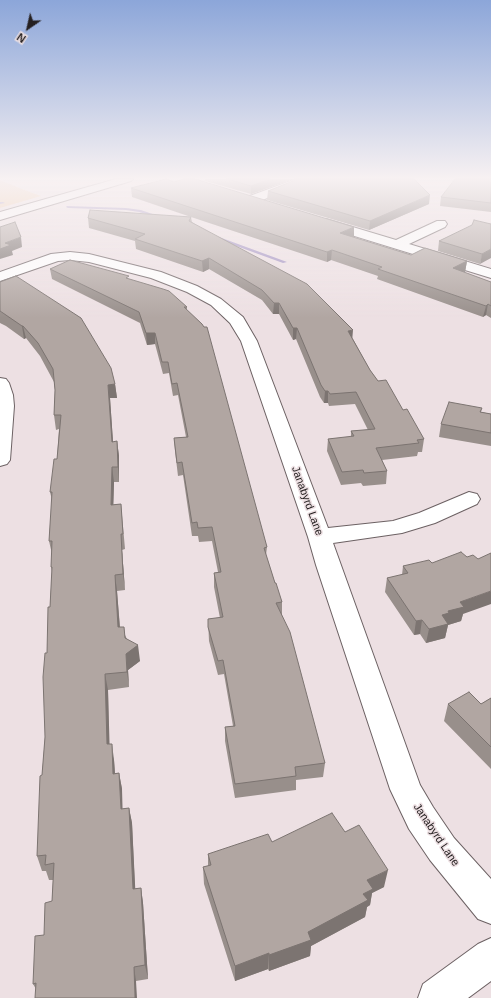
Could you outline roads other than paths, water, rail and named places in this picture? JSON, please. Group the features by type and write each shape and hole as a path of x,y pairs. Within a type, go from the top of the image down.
{"street":[{"path":"335,226 491,274"},
{"path":"397,245 438,226"},
{"name":"Janabyrd Lane","path":"0,277 56,257 81,256 166,279 203,294 227,310 237,320 249,341 320,537 328,565 406,789 421,818 442,849 491,906"},
{"path":"0,382 4,395 5,406 0,460"},
{"path":"320,537 394,528 428,518 469,499"},
{"path":"437,998 491,957"}],"waterway":[{"path":"218,238 285,262"}]}
